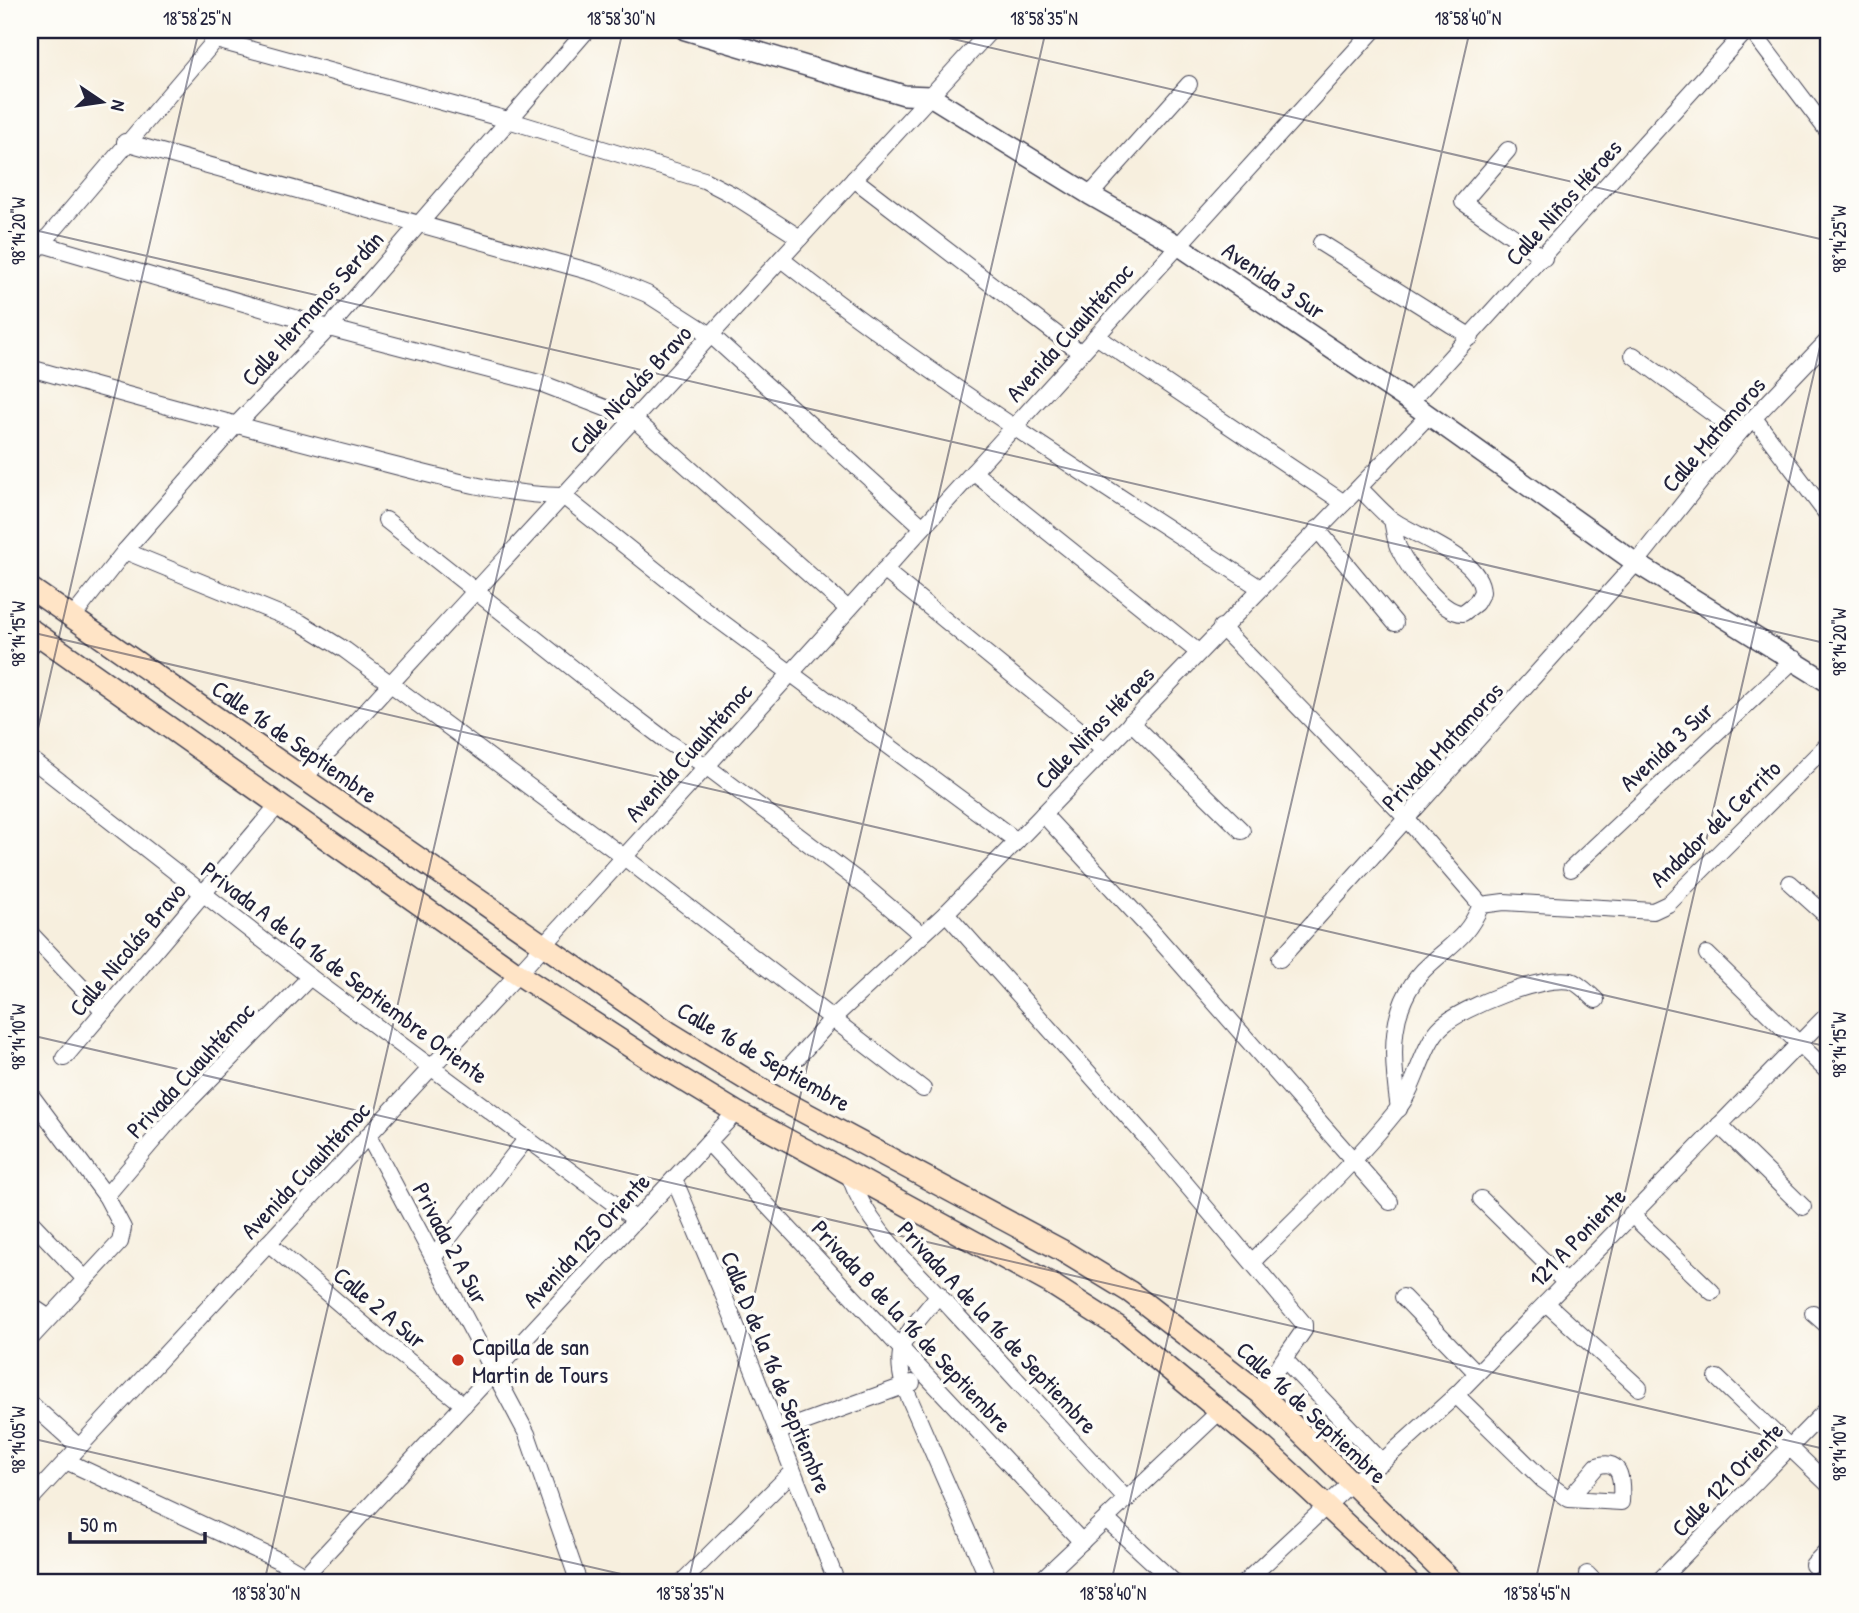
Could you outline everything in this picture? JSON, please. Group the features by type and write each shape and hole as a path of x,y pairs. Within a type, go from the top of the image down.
{"main road":[{"name":"Calle 16 de Septiembre","path":"30,588 303,779 545,943 670,1033 770,1094 1061,1250 1130,1292 1261,1393 1350,1484 1454,1583"},
{"path":"33,638 278,805 518,974 736,1112 1048,1282 1117,1326 1221,1410 1409,1583"}],"street":[{"name":"Calle Hermanos Serdán","path":"72,618 125,551 235,426 329,328 587,30"},
{"name":"Avenida 3 Sur","path":"685,30 904,95 930,96 1090,195 1178,245 1410,402 1636,563 1795,659 1829,683"},
{"name":"Calle Nicolás Bravo","path":"303,779 990,30"},
{"name":"Avenida Cuauhtémoc","path":"30,1500 518,974 1374,30"},
{"path":"1749,30 1829,132"},
{"name":"Calle Niños Héroes","path":"1410,402 1749,30"},
{"path":"30,258 125,142 220,35 704,180 733,195 800,238"},
{"path":"1090,195 1189,84"},
{"path":"125,142 622,282 647,294 711,335 923,527"},
{"path":"1508,150 1463,202 1544,258"},
{"path":"854,179 1081,353"},
{"path":"1321,243 1471,337"},
{"path":"42,244 329,328 543,384 634,419 848,609"},
{"path":"780,259 862,321 1013,427 1260,588"},
{"path":"1096,336 1344,503"},
{"name":"Calle Matamoros","path":"1636,563 1739,433 1828,344"},
{"path":"1633,355 1739,433"},
{"path":"30,368 235,426 431,474 535,496 563,496 704,609 1017,841"},
{"name":"Calle Niños Héroes","path":"790,1066 833,1018 946,913 1017,841 1221,627 1428,416"},
{"path":"1754,418 1829,517"},
{"path":"972,472 1198,652"},
{"path":"1359,488 1392,520 1440,546 1479,575 1482,592 1476,603 1463,613 1455,613 1442,604 1405,560 1396,543 1392,520"},
{"path":"386,520 635,718 706,766 866,887 921,934"},
{"path":"1317,529 1395,623"},
{"path":"125,551 301,623 391,684 624,857 923,1089"},
{"name":"Privada Matamoros","path":"1280,959 1636,563"},
{"path":"884,570 1104,750"},
{"path":"1221,627 1406,818 1482,905 1471,928 1411,983 1400,1005 1394,1033 1394,1074 1399,1108"},
{"name":"Avenida 3 Sur","path":"1571,869 1795,659"},
{"path":"1131,722 1242,831"},
{"name":"Andador del Cerrito","path":"1482,905 1504,902 1636,912 1660,908 1668,904 1829,743"},
{"name":"Privada A de la 16 de Septiembre Oriente","path":"30,758 310,977 636,1220"},
{"name":"Calle Nicolás Bravo","path":"64,1058 278,805"},
{"path":"1043,814 1150,929 1390,1202"},
{"path":"1790,883 1829,918"},
{"path":"946,913 1253,1261 1304,1324 1304,1330 1261,1393"},
{"path":"30,933 104,1011"},
{"path":"1707,954 1829,1073"},
{"name":"Privada Cuauhtémoc","path":"106,1196 173,1117 310,977"},
{"path":"1253,1261 1354,1160 1399,1108 1412,1088 1438,1029 1465,1010 1555,981 1573,981 1596,1000"},
{"name":"121 A Poniente","path":"1244,1583 1350,1484 1382,1462 1456,1395 1829,1013"},
{"path":"30,1094 106,1196 123,1228 120,1242 30,1339"},
{"name":"Avenida 125 Oriente","path":"301,1582 736,1112"},
{"path":"1719,1125 1803,1207"},
{"name":"Privada 2 A Sur","path":"368,1135 493,1373"},
{"path":"433,1258 527,1138"},
{"name":"Privada B de la 16 de Septiembre","path":"708,1142 1082,1542"},
{"name":"Privada A de la 16 de Septiembre","path":"849,1175 857,1197 885,1241 939,1294 1127,1500"},
{"name":"Calle D de la 16 de Septiembre","path":"674,1179 837,1583"},
{"path":"1481,1199 1566,1283"},
{"path":"1631,1214 1712,1292"},
{"path":"30,1221 85,1279"},
{"name":"Calle 2 A Sur","path":"268,1243 382,1340 464,1405"},
{"path":"939,1294 900,1346 898,1364 904,1386 990,1583"},
{"path":"1403,1297 1477,1373"},
{"path":"1546,1303 1639,1388"},
{"path":"30,1305 49,1318"},
{"path":"1813,1313 1829,1327"},
{"path":"1285,1360 1382,1462"},
{"path":"493,1373 527,1434 579,1583"},
{"path":"776,1432 929,1378"},
{"path":"1717,1378 1829,1485"},
{"path":"1456,1395 1543,1479 1569,1499"},
{"path":"30,1403 79,1447"},
{"name":"Calle 121 Oriente","path":"1657,1583 1829,1407"},
{"path":"1038,1583 1221,1410"},
{"path":"66,1461 279,1561 296,1571 301,1582"},
{"path":"681,1583 792,1472"},
{"path":"1107,1520 1175,1583"},
{"path":"1813,1564 1829,1548"}],"place":[{"name":"Capilla de san Martin de Tours","path":"458,1360"}]}
